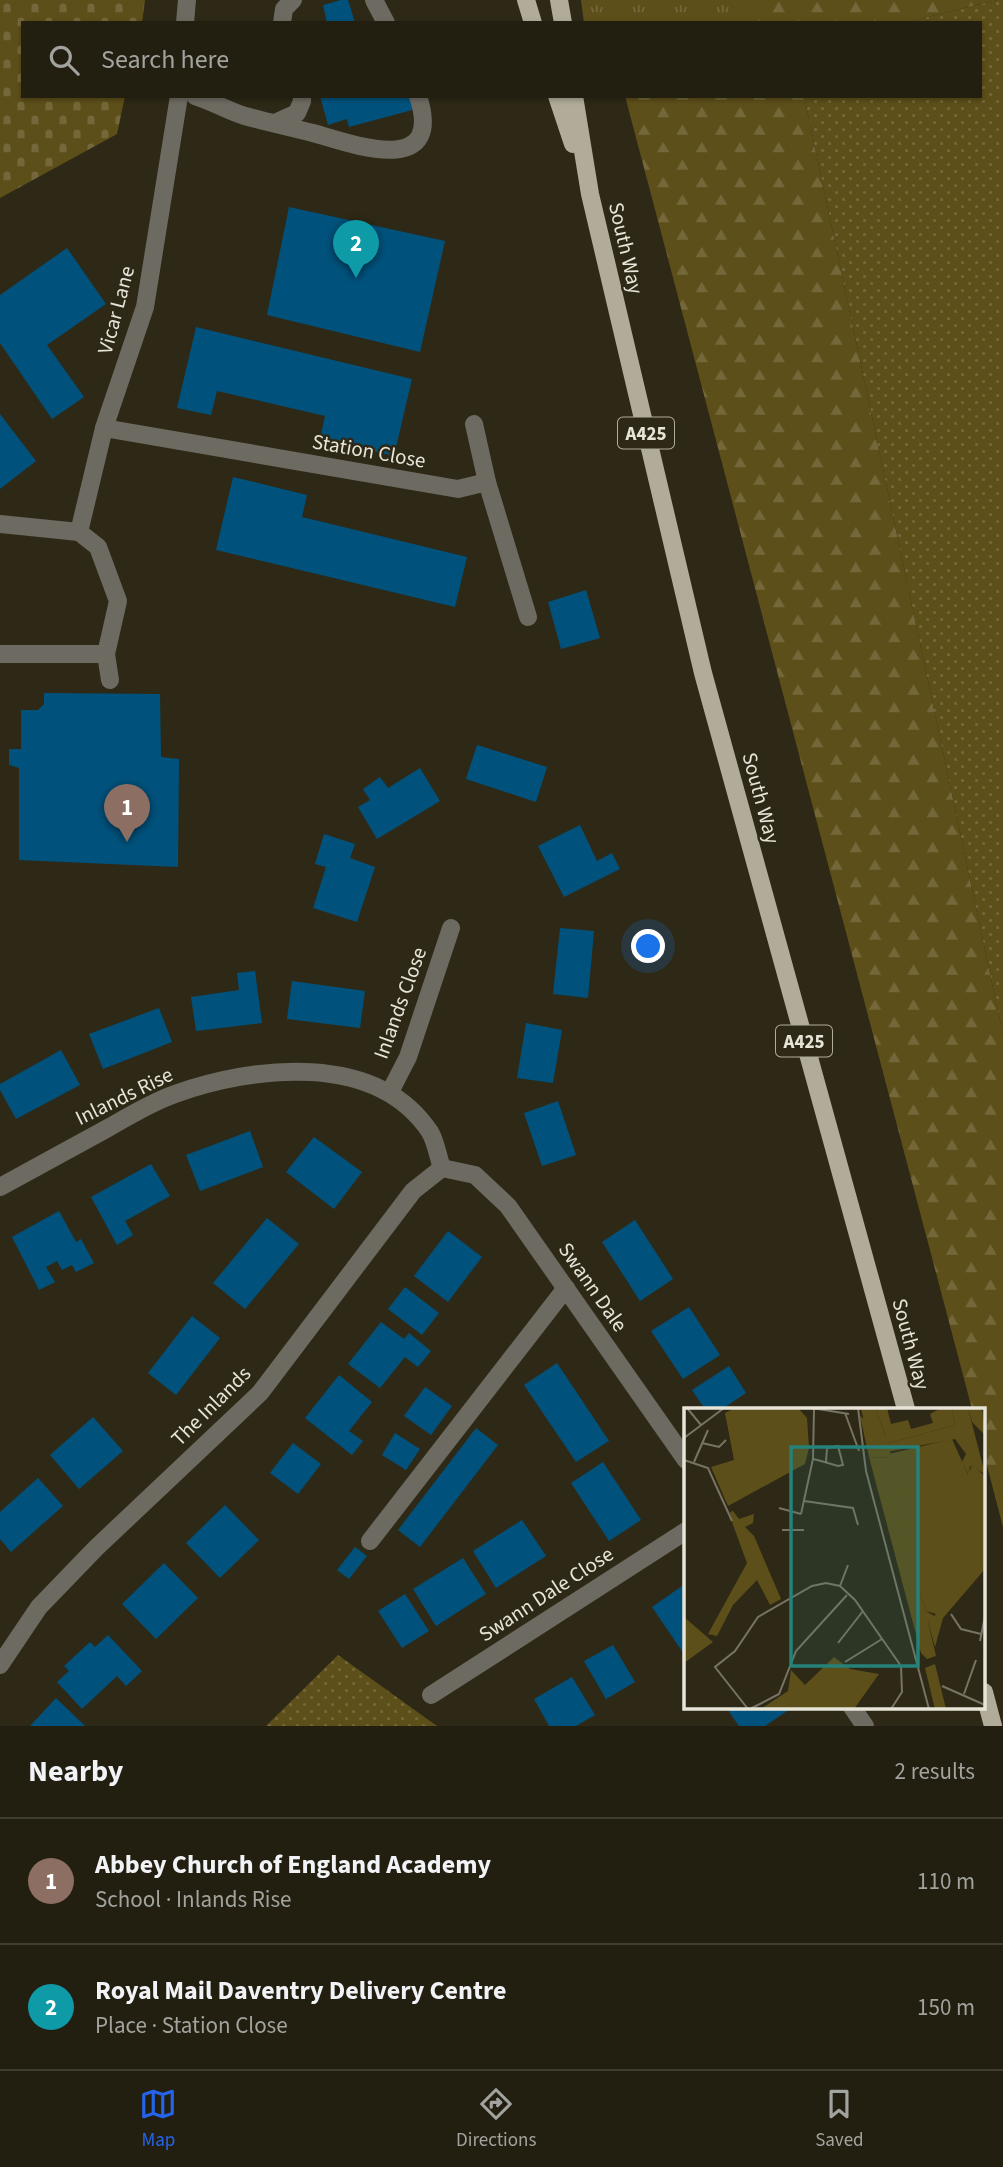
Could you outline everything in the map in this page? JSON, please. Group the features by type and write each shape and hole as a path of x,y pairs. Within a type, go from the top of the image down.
{"main road":[{"path":"526,0 532,21"},
{"path":"559,0 563,21"},
{"name":"A425","path":"558,98 590,194"},
{"name":"A425","path":"574,98 590,194"},
{"name":"South Way","path":"590,194 703,673 906,1408"},
{"path":"986,1700 993,1726"}],"street":[{"path":"185,21 187,0"},
{"path":"282,21 284,9 293,0"},
{"path":"374,0 385,21"},
{"name":"Vicar Lane","path":"79,532 104,428 145,307 179,98"},
{"path":"200,98 243,115 370,149 395,151 415,144 424,128 419,98"},
{"path":"275,122 297,113 302,98"},
{"path":"474,424 487,482 527,617"},
{"name":"Station Close","path":"104,428 458,489 487,482"},
{"path":"0,524 79,532 98,547 118,601 106,654 110,680"},
{"path":"0,654 106,654"},
{"name":"Inlands Close","path":"390,1092 408,1057 451,928"},
{"name":"Inlands Rise","path":"0,1187 172,1094 231,1077 281,1071 337,1074 390,1092 411,1109 432,1135 442,1168"},
{"name":"Swann Dale","path":"442,1168 475,1175 508,1206 684,1457"},
{"name":"The Inlands","path":"0,1665 39,1607 96,1548 260,1393 413,1191 442,1168"},
{"path":"370,1541 566,1288"},
{"name":"Swann Dale Close","path":"431,1695 684,1532"},
{"path":"853,1708 865,1726"}],"green space":[{"path":"0,0 145,0 142,21 21,21 21,98 125,98 117,134 0,198"},
{"path":"581,0 749,0 749,21 584,21"},
{"path":"749,0 997,0 911,21 749,21"},
{"path":"1003,0 1003,1035 804,98 982,98 982,21 911,21"},
{"path":"626,98 804,98 1003,1035 1003,1527 986,1462 986,1408 972,1408"},
{"path":"338,1655 437,1726 266,1726"}],"building":[{"path":"348,0 354,21 327,21 323,5"},
{"path":"321,98 413,98 416,109 349,127 347,119 328,125"},
{"path":"289,207 445,241 420,352 267,315"},
{"path":"67,248 106,304 47,345 84,397 52,419 0,343 0,295"},
{"path":"196,327 412,379 394,456 320,439 325,416 217,391 211,415 177,408"},
{"path":"0,414 36,461 0,489"},
{"path":"233,477 307,495 302,517 467,557 455,607 216,550"},
{"path":"586,590 600,638 561,649 548,602"},
{"path":"44,693 160,694 161,757 179,759 178,867 19,860 19,768 9,765 9,749 21,749 21,710 38,710 44,704"},
{"path":"477,745 547,767 536,802 466,779"},
{"path":"420,768 440,801 377,839 358,807 370,800 363,789 380,777 388,788"},
{"path":"580,825 597,861 612,853 620,869 564,897 538,846"},
{"path":"324,834 355,844 350,858 375,867 357,922 313,908 326,867 315,864"},
{"path":"560,928 594,931 588,998 553,994"},
{"path":"255,971 262,1023 196,1031 191,997 239,990 237,973"},
{"path":"292,981 365,991 360,1028 287,1019"},
{"path":"159,1008 172,1042 103,1069 89,1034"},
{"path":"526,1023 562,1030 553,1083 517,1078"},
{"path":"61,1050 80,1085 16,1119 0,1090 0,1084"},
{"path":"558,1101 576,1155 542,1166 524,1113"},
{"path":"250,1131 263,1167 200,1191 186,1155"},
{"path":"314,1137 362,1172 334,1209 286,1172"},
{"path":"151,1164 170,1196 125,1221 133,1235 117,1245 91,1197"},
{"path":"59,1211 76,1242 81,1239 94,1263 76,1272 72,1265 62,1270 57,1261 46,1267 55,1282 39,1290 12,1237"},
{"path":"267,1218 299,1244 245,1309 213,1283"},
{"path":"635,1220 673,1279 640,1301 602,1242"},
{"path":"448,1231 482,1257 448,1302 414,1276"},
{"path":"405,1287 439,1313 422,1335 388,1309"},
{"path":"689,1307 720,1355 683,1379 651,1331"},
{"path":"192,1316 220,1338 176,1395 148,1373"},
{"path":"381,1322 404,1339 409,1333 431,1351 418,1367 405,1357 380,1388 348,1364"},
{"path":"557,1363 609,1441 576,1462 524,1385"},
{"path":"729,1366 746,1393 724,1408 704,1408 692,1390"},
{"path":"339,1375 372,1402 349,1431 363,1441 352,1455 305,1418"},
{"path":"425,1387 452,1406 431,1435 404,1416"},
{"path":"93,1417 123,1451 79,1489 50,1455"},
{"path":"476,1428 498,1445 420,1547 398,1530"},
{"path":"395,1433 420,1449 406,1470 382,1455"},
{"path":"293,1443 321,1464 298,1494 270,1473"},
{"path":"603,1462 641,1520 609,1541 571,1483"},
{"path":"38,1478 63,1506 11,1552 0,1539 0,1512"},
{"path":"225,1505 259,1540 220,1578 186,1543"},
{"path":"522,1520 546,1556 496,1588 473,1551"},
{"path":"355,1547 367,1556 349,1579 337,1570"},
{"path":"463,1558 486,1594 436,1626 413,1589"},
{"path":"164,1563 198,1598 156,1639 122,1604"},
{"path":"682,1586 684,1654 652,1607"},
{"path":"405,1594 429,1631 402,1648 378,1611"},
{"path":"108,1635 142,1671 126,1686 117,1676 82,1709 57,1682 69,1671 64,1666 90,1642 95,1647"},
{"path":"613,1645 635,1682 606,1699 584,1661"},
{"path":"572,1677 595,1715 576,1726 549,1726 534,1699"},
{"path":"56,1698 85,1726 30,1726"},
{"path":"727,1708 785,1708 787,1711 765,1726 739,1726"}],"place":[{"name":"Royal Mail Daventry Delivery Centre","path":"356,278"},
{"name":"Abbey Church of England Academy","path":"127,842"}]}
